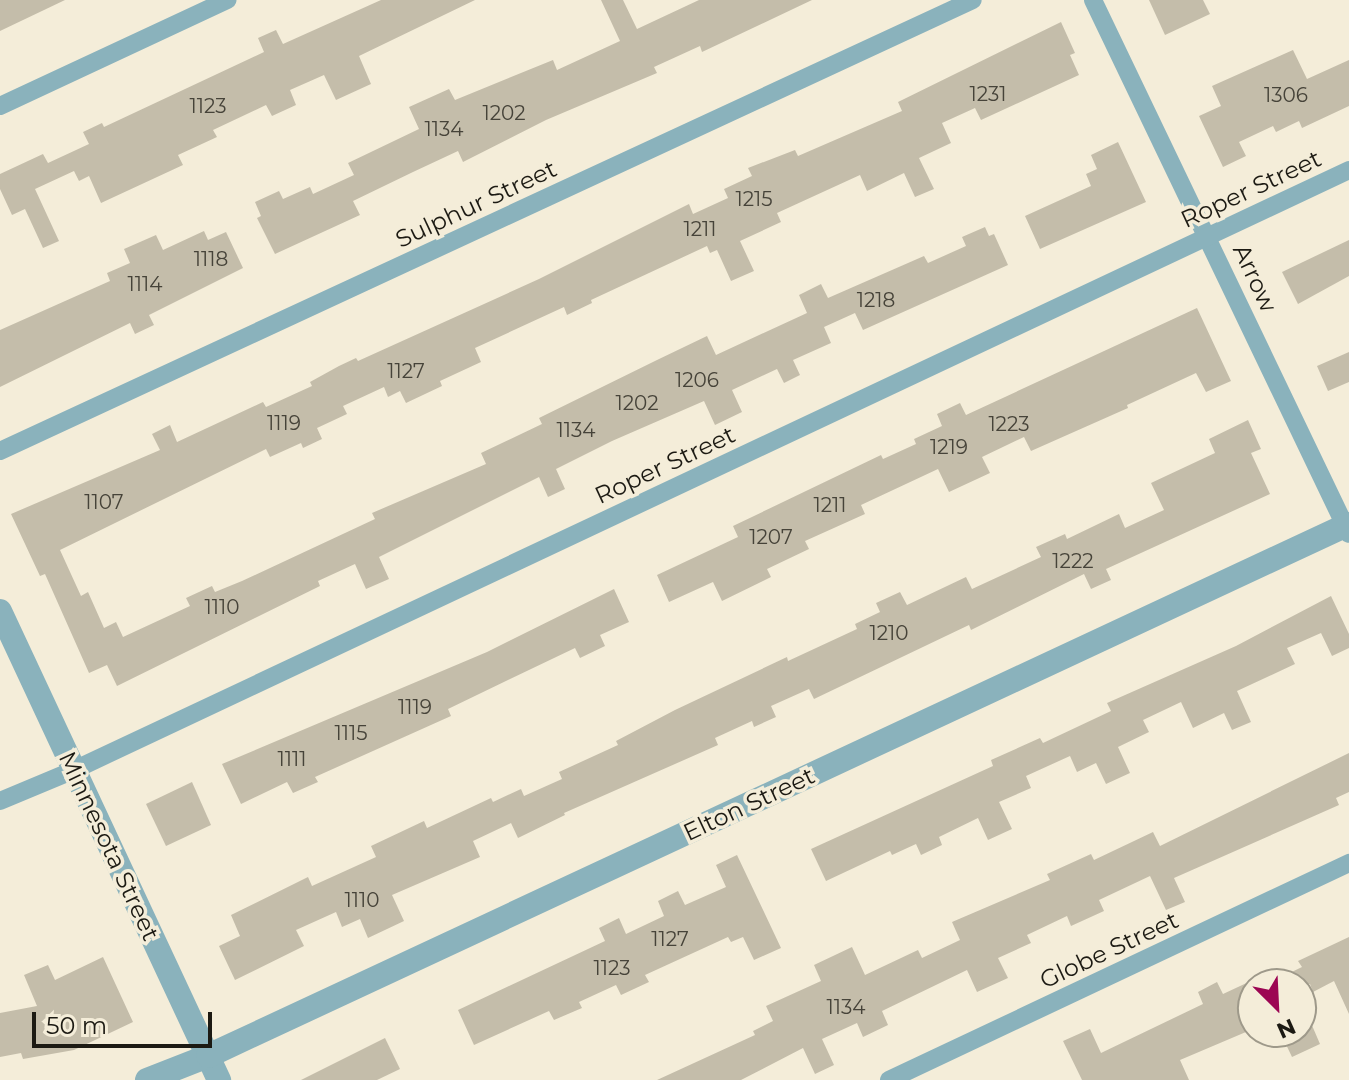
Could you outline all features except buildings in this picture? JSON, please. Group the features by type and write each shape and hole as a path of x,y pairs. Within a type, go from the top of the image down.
{"street":[{"path":"0,106 227,0"},
{"name":"Sulphur Street","path":"0,451 973,0"},
{"name":"Arrow","path":"1093,0 1348,528"},
{"name":"Roper Street","path":"0,801 74,770 1349,170"},
{"name":"Elton Street","path":"147,1080 208,1056 1348,528"},
{"name":"Minnesota Street","path":"0,611 219,1080"},
{"name":"Globe Street","path":"889,1080 1349,863"}]}
